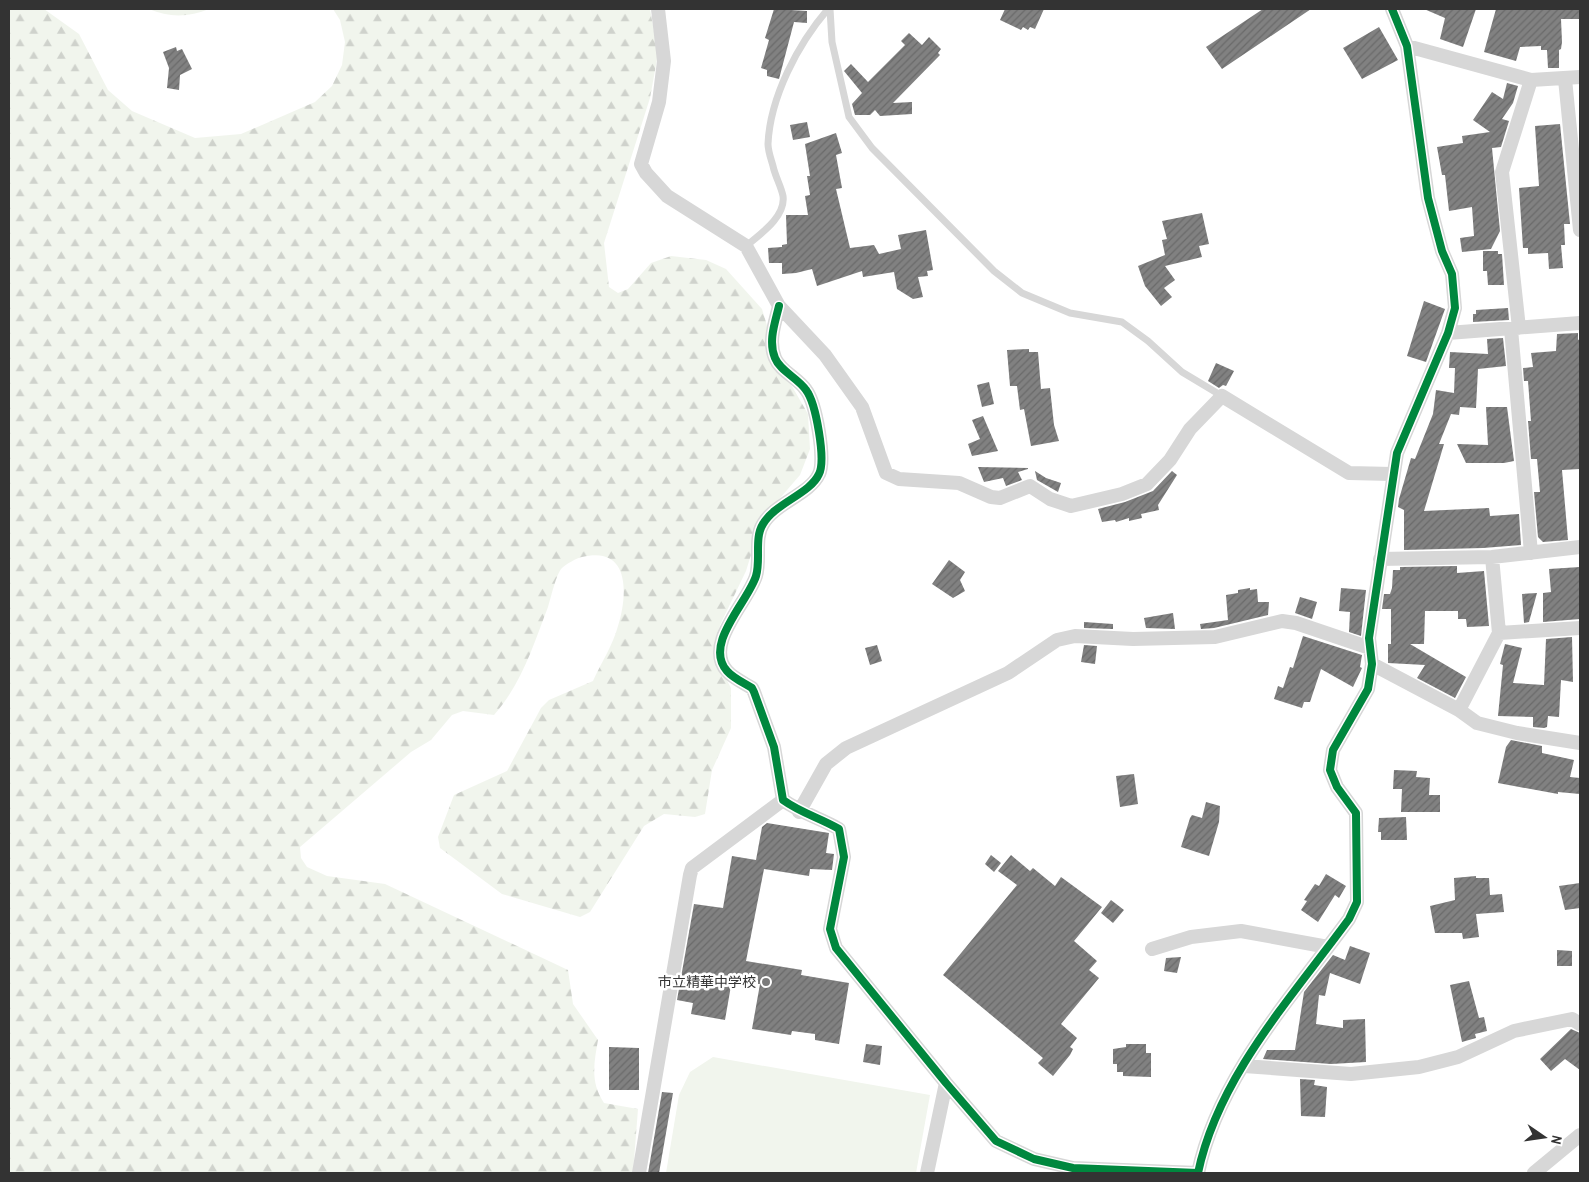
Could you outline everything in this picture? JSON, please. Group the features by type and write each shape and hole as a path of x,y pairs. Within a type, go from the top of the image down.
{"street":[{"path":"658,9 664,60 659,102 640,164 646,174 667,196 746,246 779,306 825,355 862,407 886,473 899,479 959,483 991,497 1000,498 1030,486 1050,499 1071,506 1122,494 1147,484 1170,460 1190,429 1222,396 1349,473 1392,474"},
{"path":"779,306 771,336 774,357 779,365 796,378 808,392 813,406 823,462 819,475 814,482 775,510 763,523 759,531 757,574 752,587 722,638 720,651 727,671 752,688 754,692 774,747 783,800 799,812 821,819 839,829 844,857 830,929 836,948 996,1141 1034,1159 1073,1168 1198,1173 1206,1138 1244,1066 1266,1031 1349,919 1357,902 1356,814 1337,787 1330,770 1333,750 1368,690 1372,664 1370,638 1396,453 1448,333 1455,308 1452,274 1442,251 1428,198 1408,46 1392,9"},
{"path":"1408,46 1531,80 1580,77"},
{"path":"1565,79 1580,230"},
{"path":"1531,80 1502,172 1531,553"},
{"path":"1448,333 1580,323"},
{"path":"1380,559 1492,557 1580,548"},
{"path":"1459,710 1499,633 1492,557"},
{"path":"799,812 826,764 846,748 1008,673 1056,640 1075,636 1133,638 1215,637 1282,621 1296,623 1370,648"},
{"path":"1499,633 1580,628"},
{"path":"1372,664 1459,710 1477,723 1517,733 1580,743"},
{"path":"639,1173 692,868 783,800"},
{"path":"1152,949 1191,938 1242,931 1328,947"},
{"path":"1244,1066 1351,1074 1419,1067 1458,1057 1514,1031 1572,1019 1580,1024"},
{"path":"927,1173 946,1083"},
{"path":"1534,1173 1580,1135"}],"lane":[{"path":"746,246 773,223 779,211 783,197 775,175 768,145 774,110 807,34 829,9"},
{"path":"829,9 832,42 849,117 872,148 994,271 1022,293 1070,313 1122,322 1148,341 1182,372 1222,396"}],"green space":[{"path":"9,9 44,9 79,34 108,90 132,111 195,138 241,134 315,102 332,86 342,65 345,42 340,20 333,9 650,9 658,54 650,98 604,243 609,287 618,293 628,289 651,263 671,256 706,260 726,269 762,309 778,362 808,414 810,449 800,475 762,519 746,571 720,625 717,647 721,669 731,688 731,728 712,770 705,814 695,817 664,814 644,826 590,912 580,917 502,894 440,848 438,837 454,795 507,771 541,708 549,700 593,681 616,633 624,587 622,575 617,565 609,558 598,555 577,559 560,571 526,664 504,703 494,715 463,711 452,715 431,740 411,752 300,847 301,858 307,867 327,876 385,884 568,970 573,1004 598,1040 594,1072 597,1088 604,1103 638,1109 633,1173 9,1173"},
{"path":"149,9 209,9 194,14 172,15"},
{"path":"713,1057 930,1095 916,1173 666,1173 679,1095 690,1072"}],"building":[{"path":"774,9 807,11 807,23 794,22 779,79 767,76 767,70 761,68 769,40 765,38"},
{"path":"1005,9 1044,9 1035,29 1030,27 1028,30 1023,27 1021,30 1000,20"},
{"path":"1263,9 1311,9 1222,69 1206,47"},
{"path":"1424,9 1476,9 1463,47 1440,39 1445,18"},
{"path":"1496,9 1580,9 1580,19 1561,19 1562,42 1561,49 1559,50 1559,68 1548,68 1547,50 1541,50 1541,46 1520,47 1516,61 1484,52"},
{"path":"1379,27 1398,60 1362,79 1343,48"},
{"path":"909,33 922,45 929,37 941,49 938,53 940,55 893,103 912,102 912,114 880,116 875,110 870,115 855,115 852,104 862,93 844,71 851,64 868,82 905,45 901,41"},
{"path":"176,47 177,51 182,49 192,69 180,75 179,90 167,88 169,68 163,52"},
{"path":"1507,83 1518,86 1513,103 1502,119 1509,121 1501,147 1492,148 1500,231 1491,249 1462,252 1460,238 1474,236 1472,207 1449,211 1445,175 1442,175 1437,147 1463,143 1462,136 1490,132 1473,120 1492,92 1503,99"},
{"path":"807,122 810,137 793,140 790,125"},
{"path":"1560,124 1570,224 1564,224 1565,245 1561,245 1563,268 1549,269 1548,253 1528,254 1528,248 1523,248 1519,188 1539,186 1535,126"},
{"path":"836,133 842,153 836,155 842,188 836,189 850,248 874,245 879,254 901,249 898,235 926,230 933,270 927,271 928,276 918,277 923,297 913,299 897,289 894,272 863,277 862,271 817,286 812,269 782,274 782,263 769,263 768,248 782,247 782,245 787,244 786,215 808,215 805,196 810,195 807,176 810,176 805,144"},
{"path":"1202,213 1209,244 1199,246 1202,257 1165,266 1175,280 1164,288 1172,297 1161,306 1145,286 1138,266 1165,255 1162,240 1167,239 1162,221"},
{"path":"1483,251 1498,251 1498,254 1502,254 1504,285 1488,285 1487,271 1483,271"},
{"path":"1424,301 1445,309 1426,362 1407,356"},
{"path":"1508,308 1509,320 1473,322 1473,314 1476,314 1476,310"},
{"path":"1578,333 1578,340 1580,339 1580,469 1562,470 1568,540 1543,542 1538,537 1534,492 1540,492 1537,459 1531,459 1528,421 1531,421 1528,381 1524,381 1523,368 1533,367 1531,353 1556,351 1557,334"},
{"path":"1503,338 1506,366 1478,369 1476,408 1460,407 1459,415 1451,414 1439,444 1444,444 1424,511 1489,508 1490,516 1519,514 1521,545 1404,550 1404,510 1398,507 1399,499 1411,458 1415,459 1433,414 1436,390 1454,393 1455,368 1449,368 1450,352 1488,354 1487,339"},
{"path":"1029,349 1029,352 1038,352 1041,389 1050,388 1054,425 1059,441 1031,446 1024,409 1020,410 1017,386 1010,386 1007,350"},
{"path":"1216,363 1234,371 1226,386 1223,385 1219,388 1208,381"},
{"path":"989,382 994,404 982,407 977,385"},
{"path":"1486,407 1507,407 1514,461 1504,463 1466,463 1457,444 1488,445"},
{"path":"983,416 998,451 972,456 968,444 980,439 972,420"},
{"path":"978,467 1028,469 1018,472 1022,480 1006,486 1003,478 984,482"},
{"path":"1035,471 1046,478 1061,483 1058,492 1037,480"},
{"path":"1172,471 1177,475 1158,505 1159,510 1141,514 1142,518 1129,521 1129,518 1116,522 1115,520 1102,522 1098,509 1125,502 1153,491"},
{"path":"949,560 965,572 960,580 965,591 953,598 932,584"},
{"path":"1457,566 1457,573 1484,571 1489,626 1467,627 1466,619 1458,619 1458,611 1425,611 1424,644 1410,644 1466,677 1455,698 1417,678 1425,665 1388,663 1388,644 1391,644 1391,609 1382,609 1384,594 1390,594 1392,588 1393,570 1400,570 1400,567"},
{"path":"1580,567 1580,619 1543,622 1543,593 1551,592 1549,569"},
{"path":"1250,588 1250,590 1257,589 1258,602 1269,602 1268,615 1214,628 1201,629 1200,624 1228,620 1226,595"},
{"path":"1341,588 1366,590 1361,636 1349,632 1350,612 1339,611"},
{"path":"1537,593 1529,622 1524,623 1522,594"},
{"path":"1300,597 1317,602 1312,619 1295,613"},
{"path":"1173,613 1175,629 1146,628 1144,618"},
{"path":"1084,622 1113,624 1113,629 1084,628"},
{"path":"1303,636 1362,655 1360,667 1362,668 1353,687 1321,669 1310,702 1304,702 1302,708 1274,699 1278,686 1283,688 1290,667 1293,668"},
{"path":"1572,637 1573,682 1561,680 1559,717 1548,716 1547,727 1544,728 1533,727 1533,717 1498,716 1503,665 1500,664 1505,644 1522,648 1513,683 1544,685 1546,639"},
{"path":"877,645 882,661 870,665 865,648"},
{"path":"1084,645 1097,646 1095,664 1081,662"},
{"path":"1511,740 1542,746 1542,753 1574,760 1570,777 1580,778 1580,794 1558,792 1558,794 1498,783 1506,747"},
{"path":"1394,770 1417,771 1416,777 1430,778 1429,795 1440,795 1440,812 1401,812 1402,789 1393,789"},
{"path":"1134,774 1138,804 1120,807 1116,776"},
{"path":"1206,802 1220,806 1219,822 1209,856 1181,847 1190,818 1192,815 1202,818"},
{"path":"1406,817 1407,840 1381,840 1381,832 1378,832 1379,818"},
{"path":"767,823 829,833 826,853 834,854 832,870 810,869 809,876 764,869 746,961 802,970 801,975 849,983 839,1044 815,1040 815,1034 792,1031 791,1035 752,1029 760,984 758,984 758,980 736,977 736,980 732,980 725,1020 691,1014 693,1003 677,1000 694,904 723,908 732,856 756,860 762,827"},
{"path":"991,855 1001,863 994,872 985,864"},
{"path":"1011,855 1030,871 1033,868 1055,886 1061,877 1102,907 1074,941 1097,961 1089,970 1099,978 1061,1024 1077,1038 1070,1047 1073,1049 1070,1055 1053,1076 1038,1063 1043,1058 943,975 1017,885 998,871"},
{"path":"1326,874 1346,886 1339,898 1335,895 1318,922 1301,910 1307,901 1304,900 1315,884 1319,886"},
{"path":"1476,876 1476,878 1489,878 1490,895 1502,894 1504,912 1476,914 1479,937 1463,939 1462,933 1435,933 1430,906 1455,900 1454,878"},
{"path":"1580,883 1580,908 1565,910 1559,886"},
{"path":"1111,900 1124,910 1113,923 1101,913"},
{"path":"1350,946 1370,953 1360,984 1330,973 1325,996 1319,995 1316,1024 1343,1028 1343,1020 1365,1019 1366,1062 1331,1064 1263,1059 1267,1050 1295,1050 1304,992 1333,955 1345,960"},
{"path":"1557,950 1572,951 1572,966 1557,966"},
{"path":"1181,957 1177,973 1164,971 1166,958"},
{"path":"1469,981 1479,1018 1484,1017 1487,1031 1475,1034 1476,1038 1462,1042 1450,985"},
{"path":"1571,1029 1580,1033 1580,1070 1565,1059 1551,1071 1540,1059"},
{"path":"866,1044 882,1046 880,1065 863,1062"},
{"path":"1126,1044 1146,1044 1146,1053 1151,1053 1151,1077 1123,1076 1123,1072 1117,1072 1117,1064 1113,1064 1113,1049 1126,1047"},
{"path":"609,1047 639,1048 639,1090 609,1090"},
{"path":"1300,1079 1315,1080 1314,1085 1327,1087 1325,1117 1301,1116"},
{"path":"662,1092 673,1093 659,1173 648,1173"}],"cycle path":[{"path":"1198,1173 1208,1138 1222,1104 1240,1071 1281,1008 1349,919 1357,902 1356,813 1337,787 1330,770 1333,750 1368,689 1372,664 1369,638 1397,453 1448,333 1455,308 1452,274 1442,251 1428,198 1407,46 1392,9"},
{"path":"779,306 773,332 773,352 777,363 803,386 810,397 819,432 821,467 815,481 776,510 763,524 758,542 756,576 724,636 720,648 721,660 729,674 752,688 754,692 774,747 783,800 839,829 844,857 830,929 836,948 996,1141 1034,1159 1073,1168 1198,1173"}],"place":[{"name":"市立精華中学校","path":"766,982"}]}
